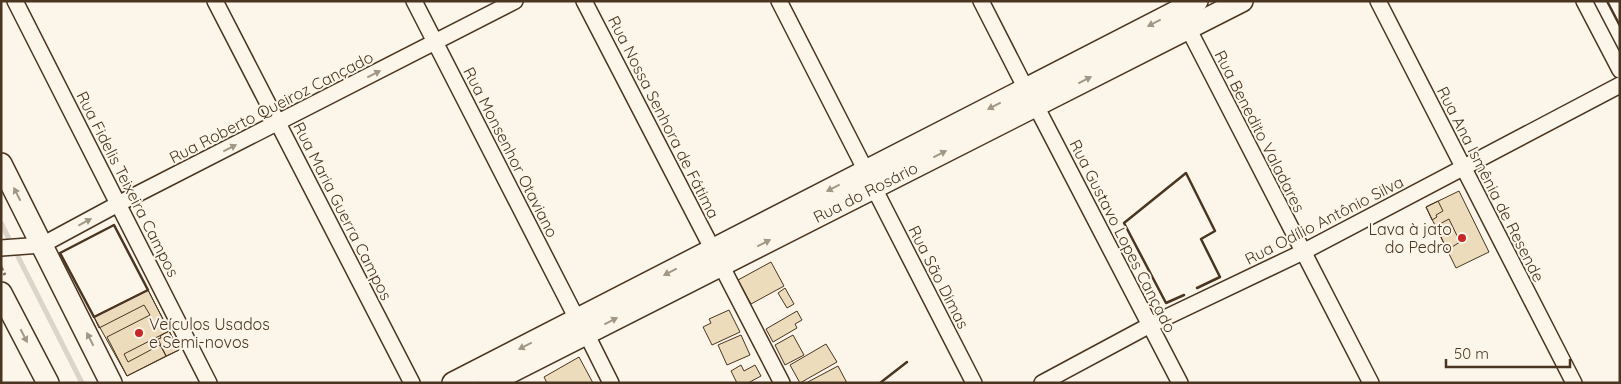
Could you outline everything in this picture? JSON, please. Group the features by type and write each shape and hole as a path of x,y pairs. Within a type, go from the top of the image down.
{"main road":[{"name":"Rua do Rosário","path":"453,383 582,326 1031,97 1185,10 1242,1"},
{"path":"1,164 33,246 112,383"},
{"path":"1,293 48,383"},
{"name":"Rua do Rosário","path":"489,383 582,326"}],"street":[{"name":"Rua Fidelis Teixeira Campos","path":"15,1 209,383"},
{"name":"Rua Maria Guerra Campos","path":"215,1 412,383"},
{"name":"Rua Monsenhor Otaviano","path":"414,1 611,383"},
{"name":"Rua Roberto Queiroz Cançado","path":"33,246 278,124 515,1"},
{"name":"Rua Nossa Senhora de Fátima","path":"584,1 782,383"},
{"name":"Rua São Dimas","path":"779,1 974,383"},
{"name":"Rua Gustavo Lopes Cançado","path":"981,1 1180,383"},
{"name":"Rua Ana Ismênia de Resende","path":"1378,1 1574,383"},
{"path":"1584,1 1620,70"},
{"name":"Rua Benedito Valadares","path":"1185,10 1303,252 1371,383"},
{"name":"Rua Odílio Antônio Silva","path":"1042,383 1150,325 1303,252 1620,85"},
{"path":"2,248 33,246"}],"building":[{"name":"Lava à jato do Pedro","path":"1459,191 1489,252 1456,268 1426,207"},
{"name":"Lava à jato do Pedro","path":"1438,201 1443,211 1432,220 1426,207"},
{"path":"1449,219 1460,242 1447,250 1436,226"},
{"path":"771,262 784,286 751,304 738,280"},
{"path":"785,288 794,304 787,308 778,293"},
{"name":"Veículos Usados e Semi-novos","path":"148,290 169,331 124,354 128,362 160,345 166,356 127,376 107,337 150,315 144,305 99,328 94,317"},
{"name":"Veículos Usados e Semi-novos","path":"148,290 179,350 127,376 94,317"},
{"path":"729,310 740,332 712,345 703,327 711,323 709,319"},
{"path":"797,311 802,320 795,324 797,328 773,342 766,329"},
{"path":"169,331 179,350 166,356 158,339"},
{"path":"741,335 750,355 727,365 718,345"},
{"path":"793,335 804,355 785,365 775,345"},
{"path":"826,344 837,362 800,383 790,365"},
{"path":"579,357 593,383 547,383 544,377"},
{"path":"741,365 744,371 755,365 761,376 748,383 737,383 731,371"},
{"path":"838,366 847,383 806,383"}],"waterway":[{"path":"1,223 82,383"}],"wall":[{"path":"1607,1 1620,26"},
{"path":"1184,295 1166,303 1124,223 1186,173 1215,231 1201,239 1220,277 1197,288"},
{"path":"114,225 148,290 94,317 60,253 114,225"},
{"path":"880,383 907,362"}],"place":[{"name":"Lava à jato do Pedro","path":"1462,238"},
{"name":"Veículos Usados e Semi-novos","path":"139,333"}]}
